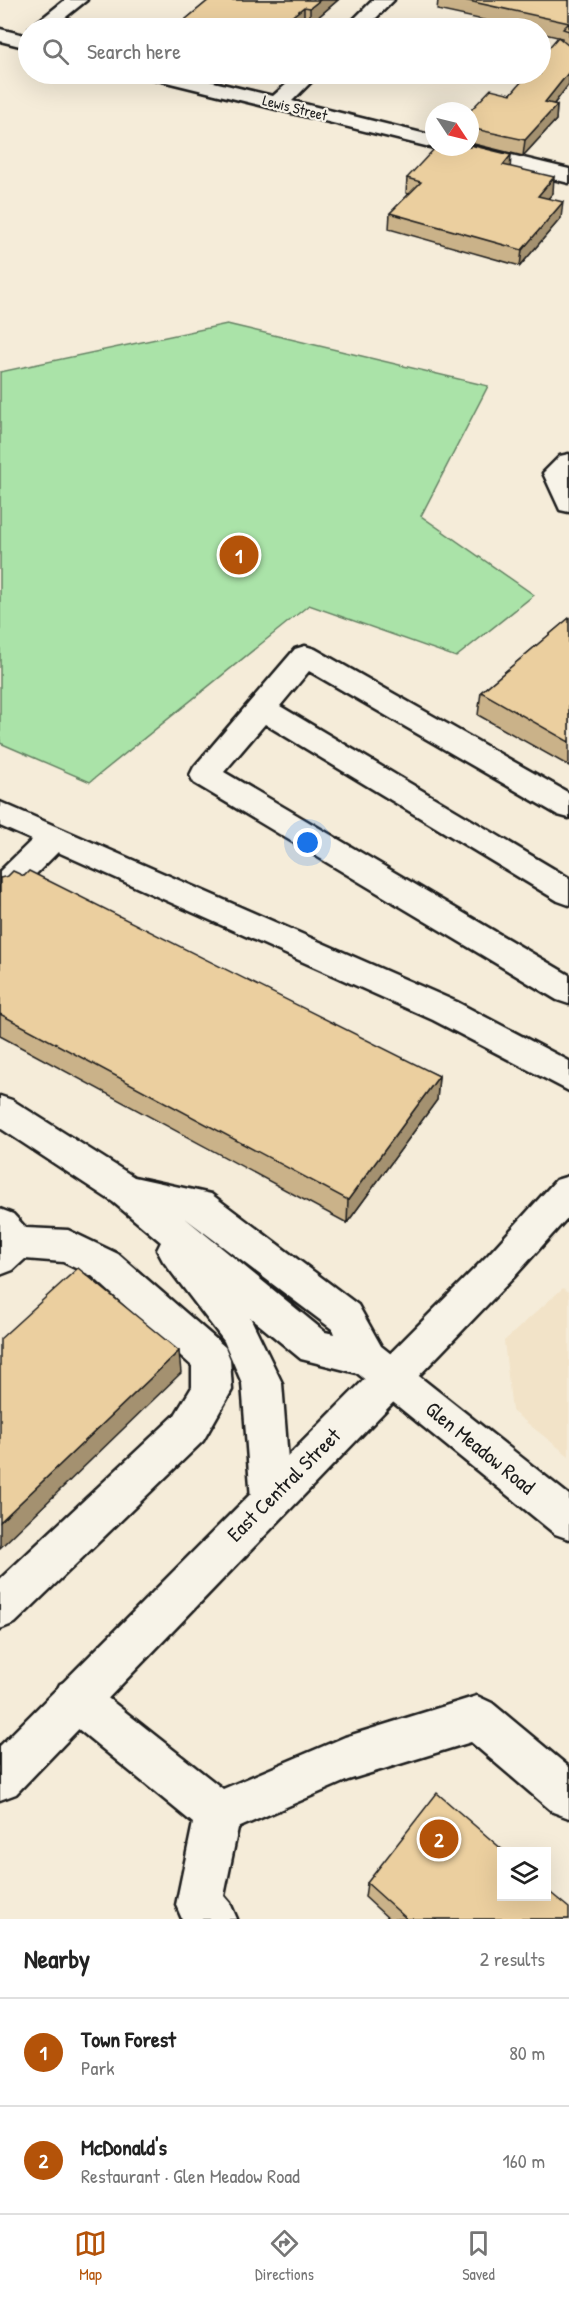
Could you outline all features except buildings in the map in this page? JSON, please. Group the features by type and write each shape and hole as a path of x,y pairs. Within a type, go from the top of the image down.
{"street":[{"path":"54,18 77,0"},
{"path":"365,18 384,0"},
{"path":"0,35 18,36"},
{"name":"Lewis Street","path":"197,84 425,140"},
{"path":"278,104 299,84"},
{"path":"479,154 569,176"},
{"path":"569,462 556,473 569,504"},
{"path":"569,807 305,656 205,775 569,991"},
{"path":"261,708 569,893"},
{"path":"0,813 445,1011 569,1077"},
{"path":"0,891 53,838"},
{"path":"0,1110 126,1191 315,1347 379,1367"},
{"path":"126,1191 238,1330 262,1383 271,1499"},
{"name":"East Central Street","path":"0,1778 271,1499 379,1367 501,1266 569,1191"},
{"path":"0,1608 189,1428 212,1390 211,1359 105,1265 68,1246 6,1243"},
{"name":"Glen Meadow Road","path":"379,1367 569,1520"},
{"path":"75,1699 218,1814"},
{"path":"218,1814 345,1759 477,1718 569,1796"},
{"path":"214,1919 199,1905 218,1814"}],"shaded area":[{"path":"563,1288 569,1293 569,1456 512,1411 504,1341"}],"green space":[{"path":"227,324 488,386 421,516 534,595 456,657 309,605 90,782 0,743 0,372"}],"place":[{"name":"Town Forest","path":"239,555"},
{"name":"McDonald's","path":"439,1839"}]}
